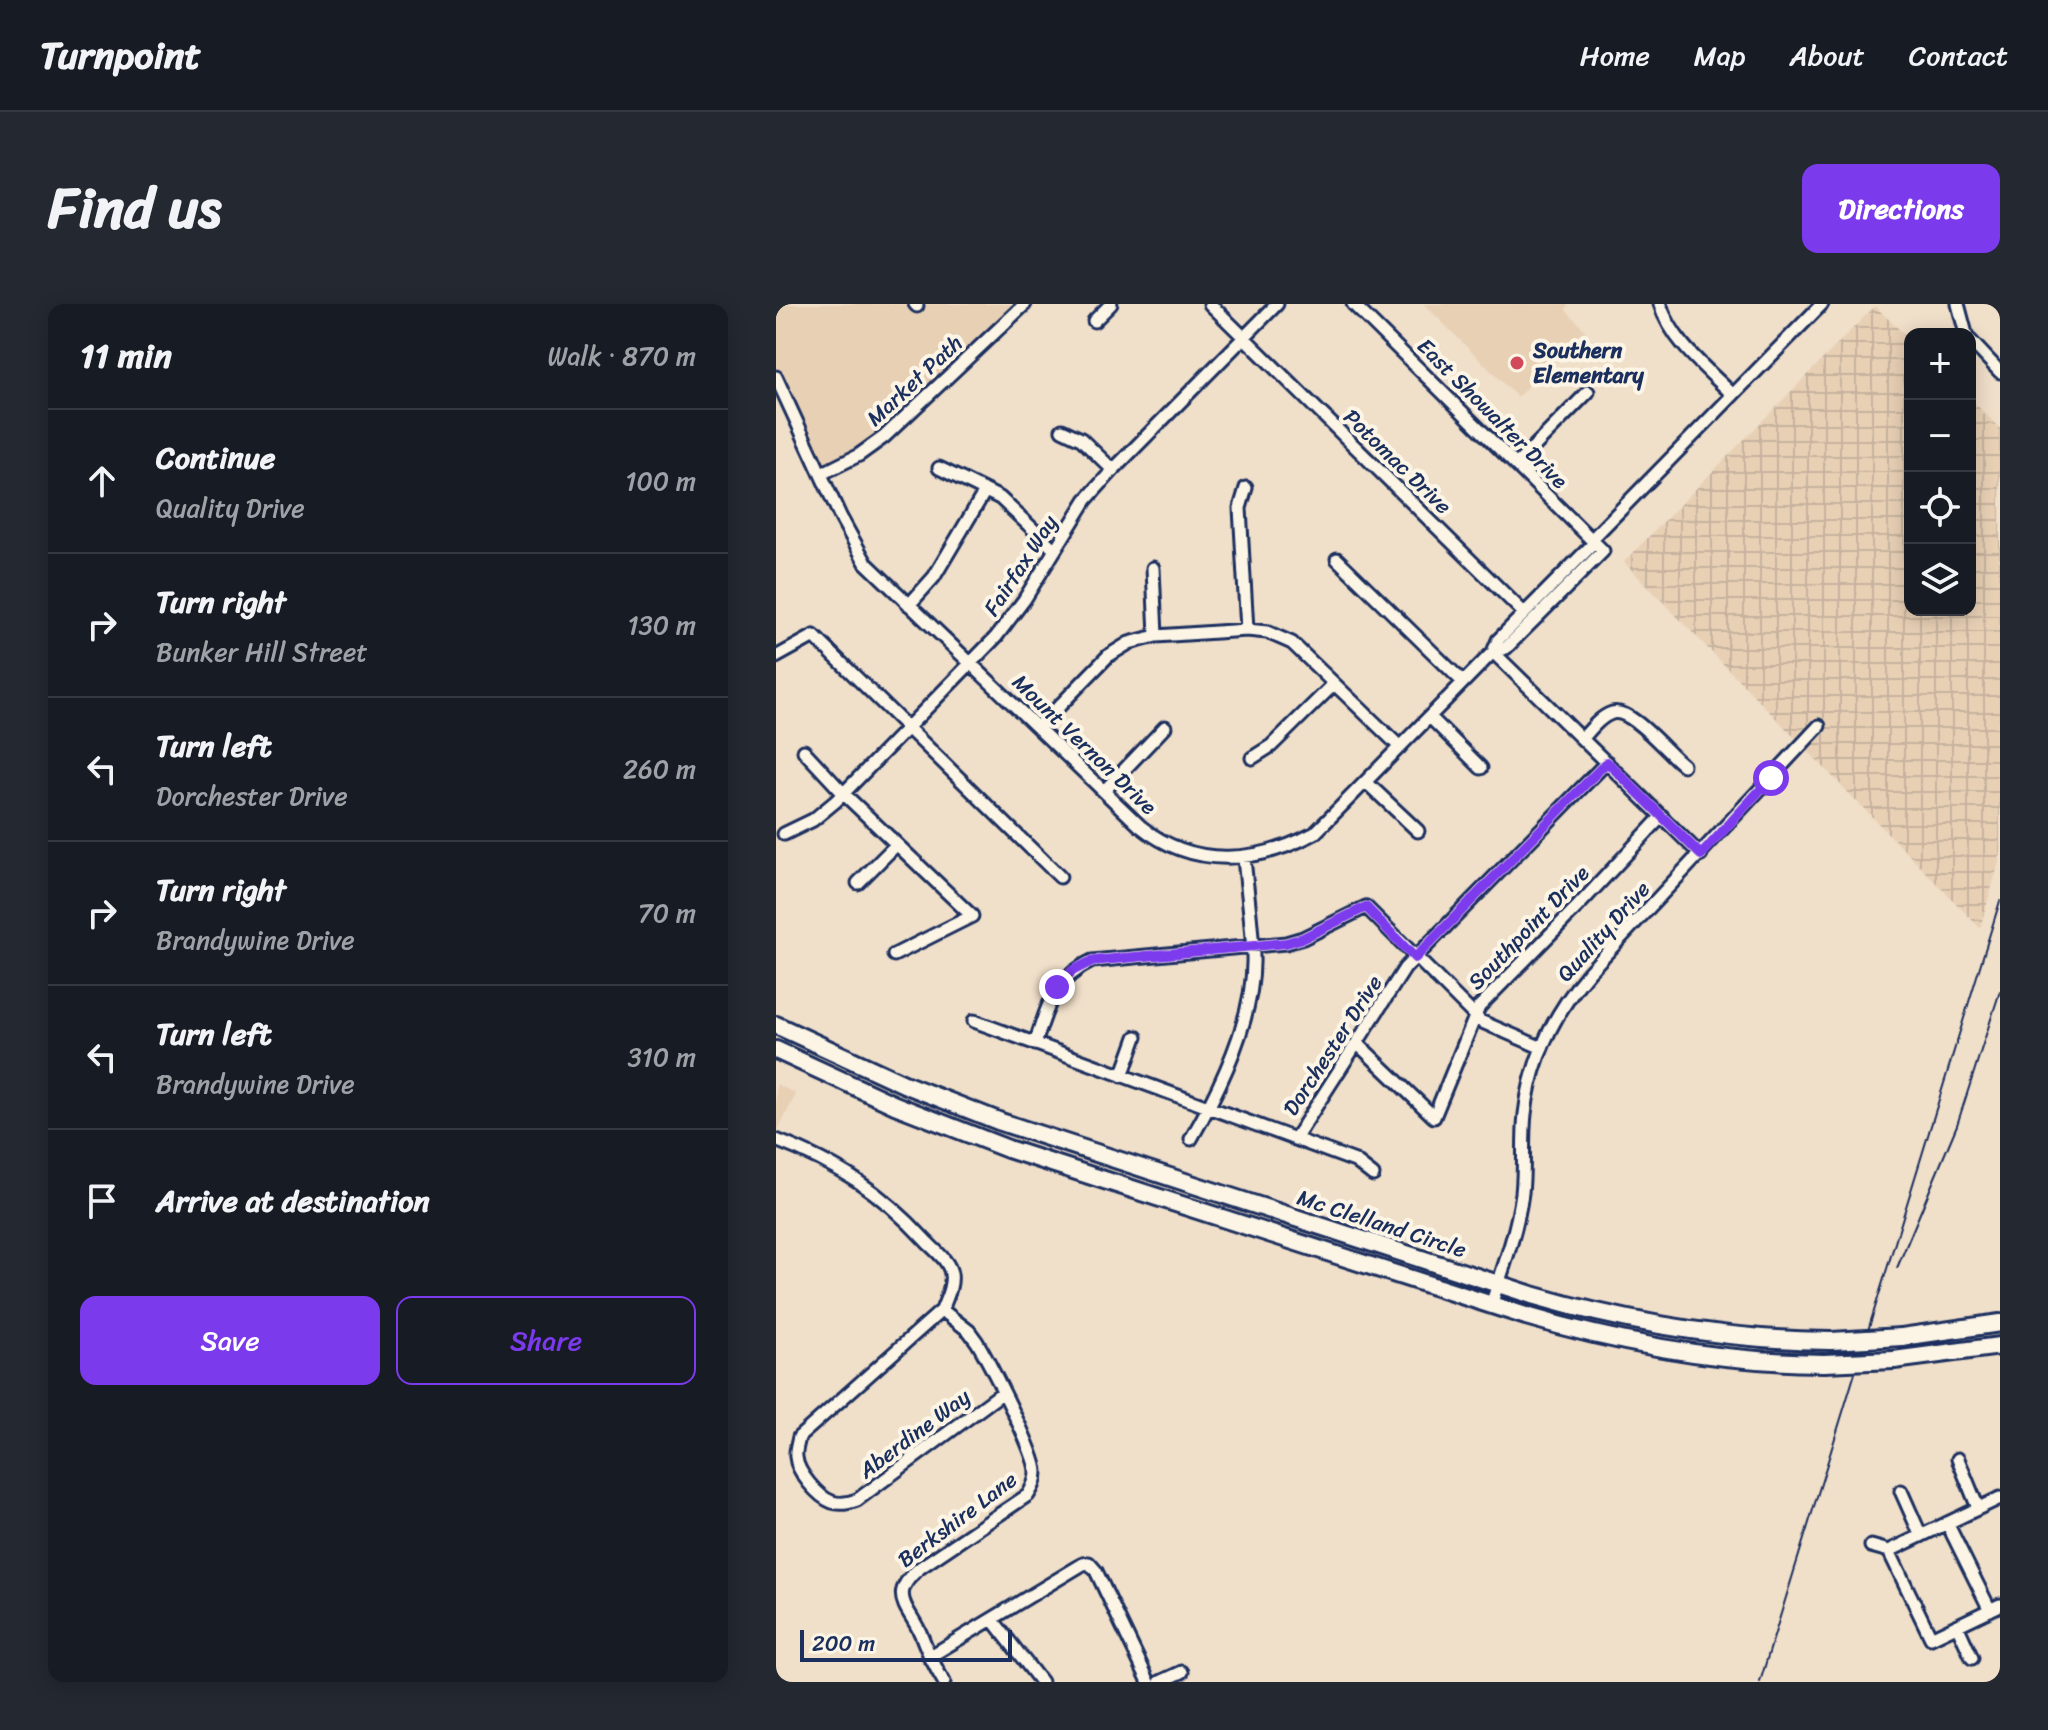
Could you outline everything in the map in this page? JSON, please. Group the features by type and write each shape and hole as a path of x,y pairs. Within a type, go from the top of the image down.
{"highway":[{"name":"Mc Clelland Circle","path":"776,1025 904,1084 1001,1122 1596,1313 1677,1330 1736,1337 1831,1341 1902,1337 2000,1323"},
{"name":"Mc Clelland Circle","path":"776,1050 895,1105 1008,1149 1562,1327 1657,1349 1741,1360 1824,1363 1894,1360 2000,1346"}],"street":[{"name":"Market Path","path":"821,474 859,455 884,437 1025,304"},
{"path":"1094,321 1111,304"},
{"name":"Potomac Drive","path":"1210,304 1524,613"},
{"name":"Fairfax Way","path":"779,836 813,820 844,794 972,663 1024,600 1086,500 1277,304"},
{"name":"East Showalter Drive","path":"1353,304 1596,544"},
{"path":"1660,304 1674,332 1733,395"},
{"path":"1596,544 1733,395 1822,304"},
{"path":"1958,304 1964,328"},
{"path":"1976,346 2000,372"},
{"name":"Mount Vernon Drive","path":"776,377 780,401 866,563 1154,838 1179,851 1218,858 1244,858 1282,849 1315,833 1493,652 1498,640 1524,613 1596,544"},
{"path":"1516,465 1588,392"},
{"path":"1062,430 1081,439 1113,470"},
{"path":"939,468 1000,498 1055,550"},
{"path":"1246,488 1240,508 1247,630"},
{"path":"909,605 934,577 985,491"},
{"name":"Mount Vernon Drive","path":"1493,652 1506,648 1596,544"},
{"path":"1337,559 1463,682"},
{"path":"1153,568 1156,636"},
{"path":"1039,727 1108,656 1129,643 1156,636 1247,630 1267,632 1292,643 1400,747"},
{"path":"776,657 814,636 1060,877"},
{"path":"1493,652 1701,855"},
{"path":"1252,758 1271,746 1334,684"},
{"path":"1583,738 1608,714 1623,712 1683,765"},
{"path":"1430,717 1481,768"},
{"name":"Quality Drive","path":"1491,1305 1522,1195 1525,1113 1540,1047 1573,990 1819,726"},
{"path":"1104,791 1165,727"},
{"path":"804,751 844,794 972,916 894,955"},
{"name":"Dorchester Drive","path":"974,1021 1295,1139 1405,968 1607,762"},
{"path":"1366,782 1418,831"},
{"name":"Southpoint Drive","path":"1357,1043 1434,1117 1479,1007 1662,816"},
{"path":"858,883 896,845"},
{"path":"1191,1139 1216,1097 1250,1001 1252,946 1244,858"},
{"path":"1035,1044 1057,987 1072,971 1092,961 1286,943 1303,938 1366,907 1487,1026 1540,1047"},
{"path":"1122,1076 1136,1037"},
{"path":"1295,1139 1355,1161 1373,1175"},
{"path":"776,1140 837,1167 897,1209 947,1263 951,1275 950,1287 942,1310"},
{"name":"Berkshire Lane","path":"942,1310 973,1336 1034,1462 1035,1483 1028,1495 1017,1504 921,1567 906,1582 902,1593 903,1604 944,1682"},
{"name":"Aberdine Way","path":"942,1310 799,1437 796,1456 809,1482 833,1503 857,1500 1002,1393"},
{"path":"1958,1459 1978,1508"},
{"path":"1901,1491 1921,1536"},
{"path":"1871,1546 1889,1551 2000,1498"},
{"path":"1889,1551 1931,1638 1995,1607 1947,1523"},
{"path":"929,1657 1089,1563 1096,1571 1149,1682"},
{"path":"992,1619 1041,1682"},
{"path":"1957,1625 1972,1658"},
{"path":"1160,1682 1182,1672"}],"shaded area":[{"path":"776,304 1035,304 877,453 818,485 776,395"},
{"name":"Southern Elementary","path":"1424,304 1568,304 1566,310 1585,330 1517,397"},
{"path":"1875,306 1904,334 1904,616 1976,616 1976,405 2000,428 2000,859 1980,928 1624,562"},
{"path":"776,1084 796,1094 777,1132 776,1131"}],"railway":[{"path":"1760,1682 2000,901"},
{"path":"1897,1268 1957,1125 2000,991"}],"place":[{"name":"Southern Elementary","path":"1517,363"}],"route":[{"path":"1057,987 1072,971 1092,961 1286,943 1303,938 1366,907 1415,958 1607,762 1701,855 1771,778"}]}
